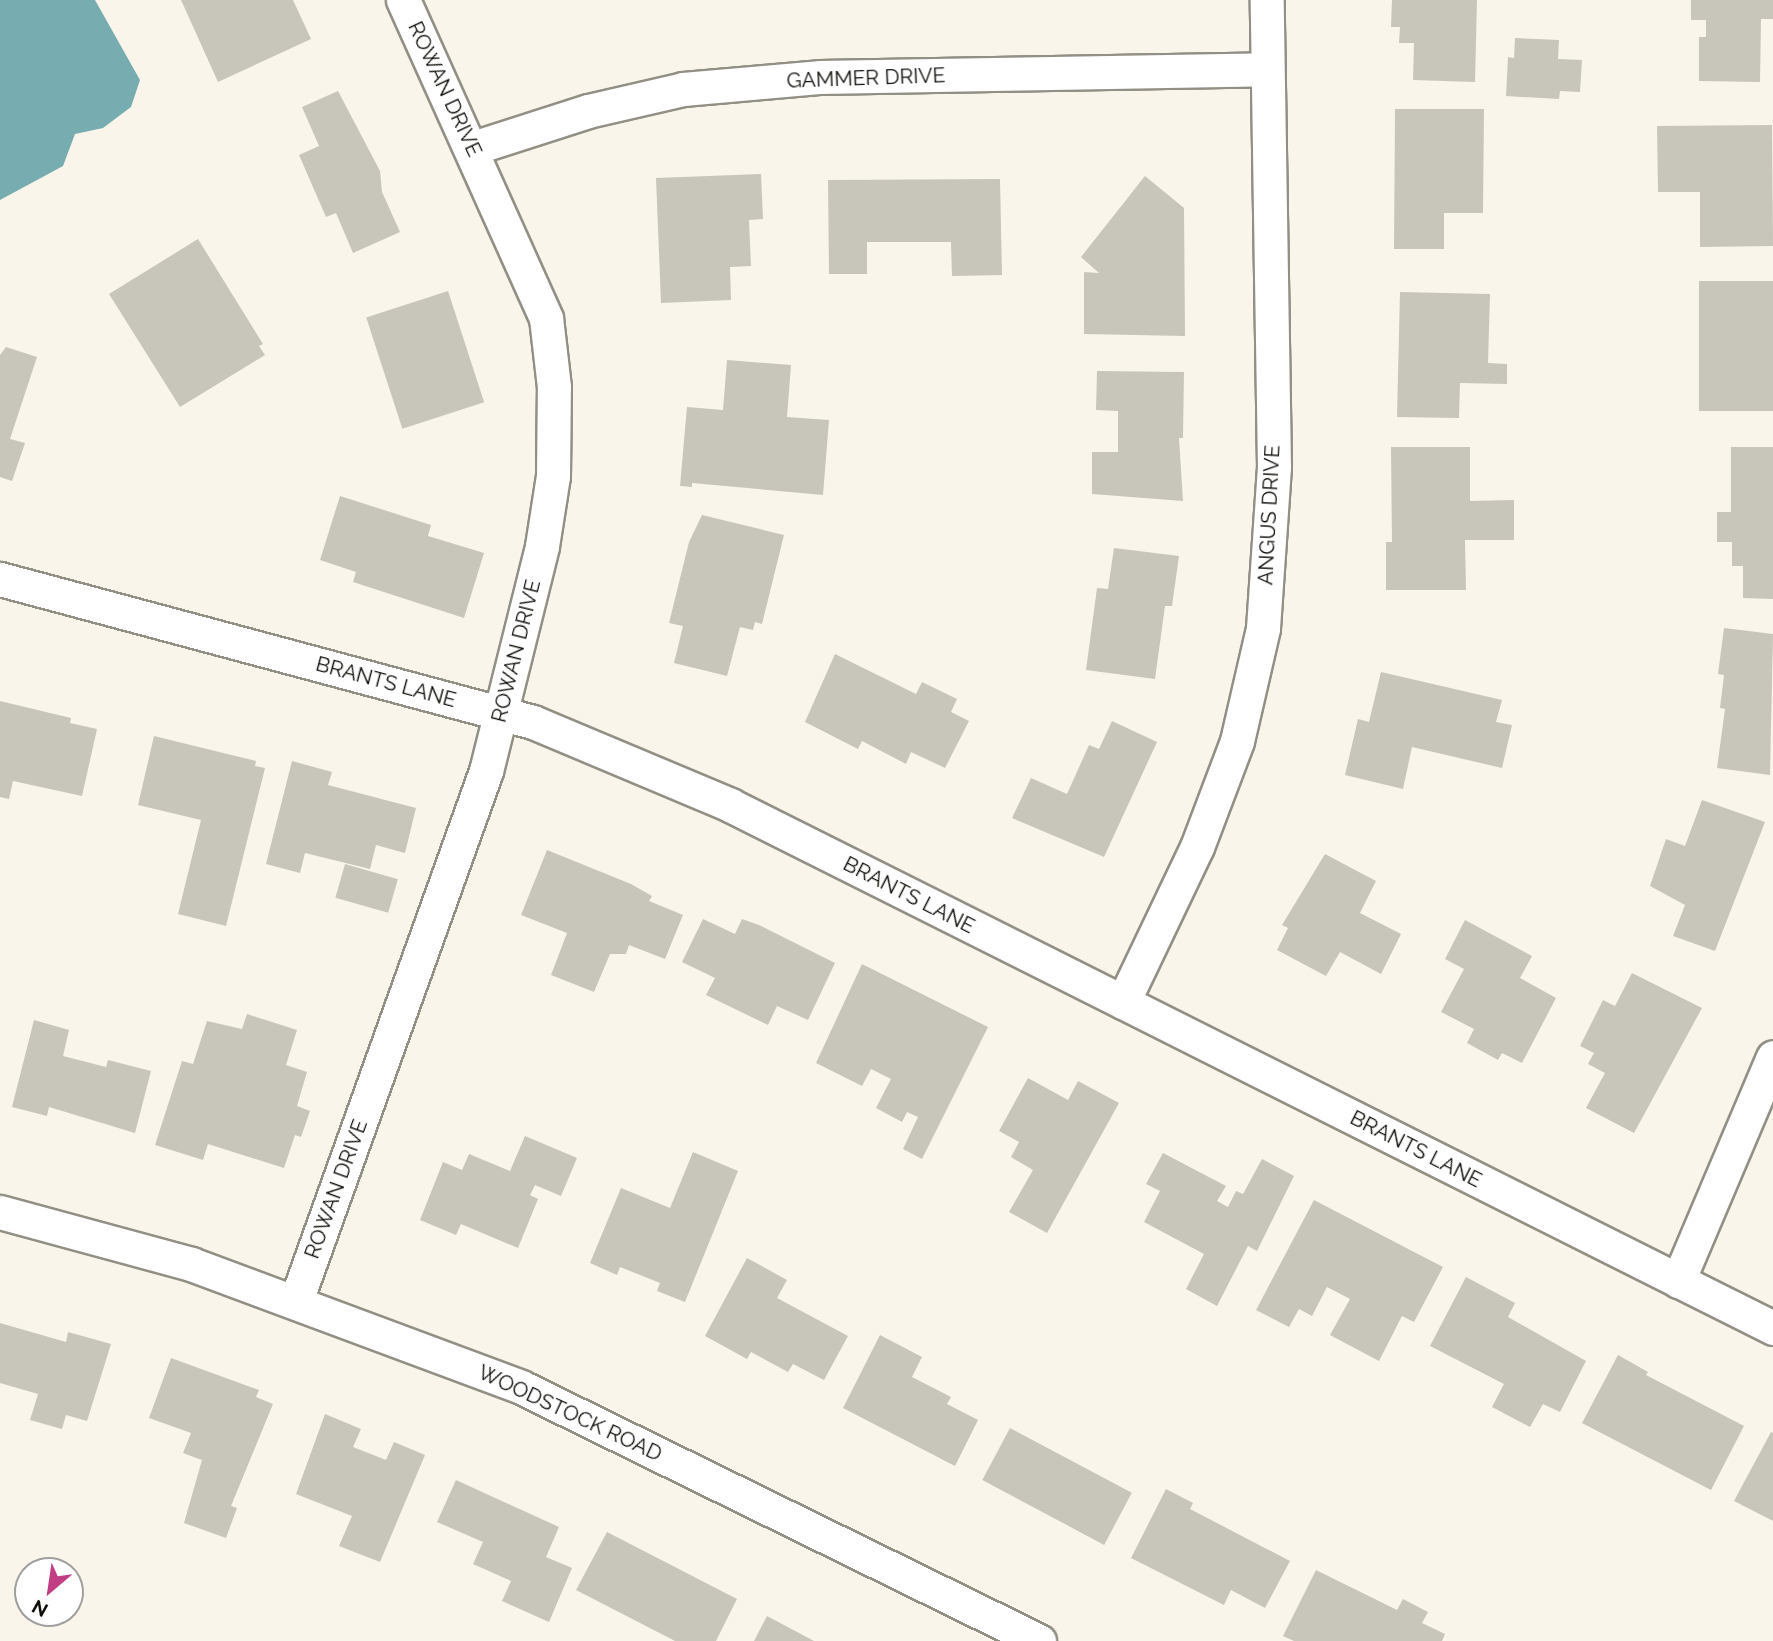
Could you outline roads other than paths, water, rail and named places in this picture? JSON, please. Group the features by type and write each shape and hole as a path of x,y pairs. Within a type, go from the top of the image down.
{"street":[{"name":"ROWAN DRIVE","path":"296,1301 486,771 542,546 553,475 554,387 546,318 473,148 403,0"},
{"name":"ANGUS DRIVE","path":"1123,1002 1197,847 1228,765 1263,628 1274,467 1267,0"},
{"name":"GAMMER DRIVE","path":"473,148 588,111 683,89 821,78 1267,69"},
{"name":"BRANTS LANE","path":"0,579 533,722 730,805 1773,1328"},
{"path":"1678,1281 1773,1057"},
{"name":"WOODSTOCK ROAD","path":"0,1212 191,1264 522,1387 1039,1641"}],"water":[{"path":"0,0 95,0 140,80 131,107 103,128 75,134 63,166 0,200"}]}
